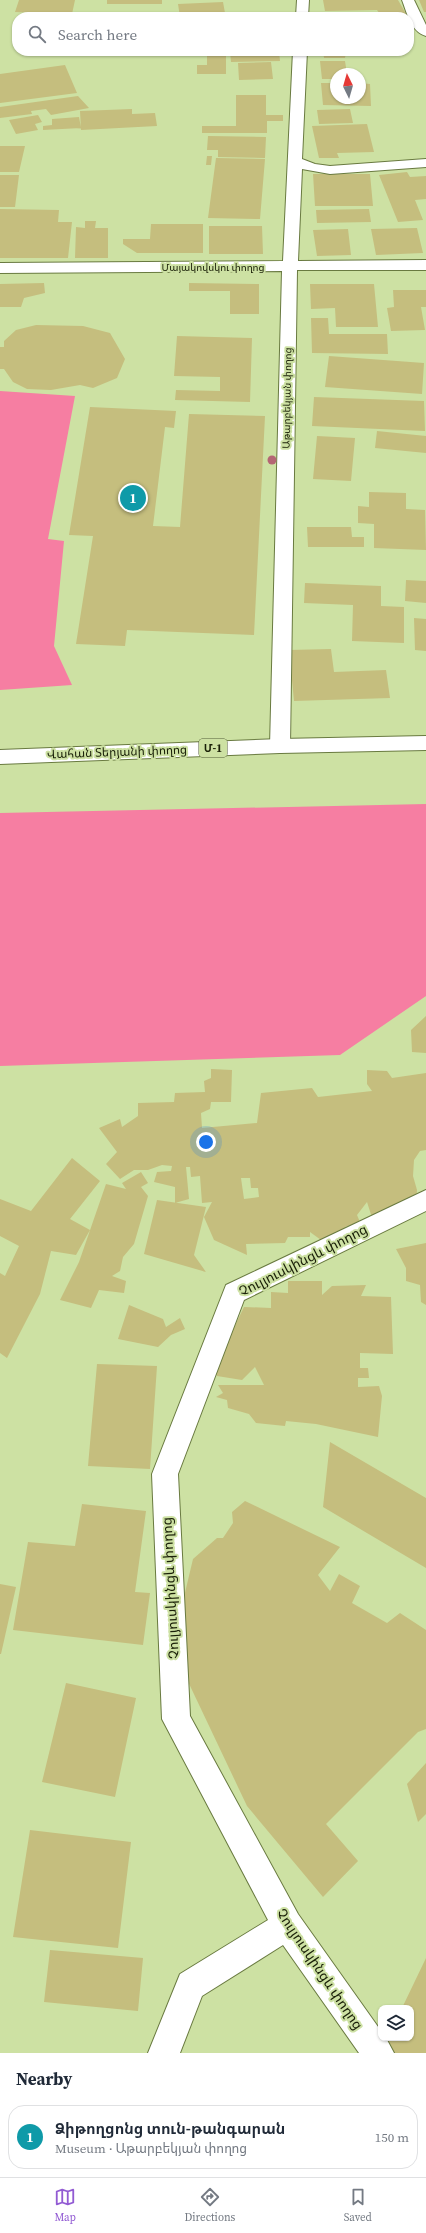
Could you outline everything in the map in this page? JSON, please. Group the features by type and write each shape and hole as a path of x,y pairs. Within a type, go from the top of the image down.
{"main road":[{"path":"302,12 303,0"},
{"path":"408,0 413,12"},
{"path":"414,14 419,26 426,32"},
{"name":"Աթարբեկյան փողոց","path":"280,746 290,266 300,56"},
{"path":"295,161 312,168 330,170 426,163"},
{"name":"Մայակովսկու փողոց","path":"0,268 426,265"},
{"name":"Վահան Տերյանի փողոց","path":"0,757 280,746 426,743"},
{"name":"Չուլյուսկինցև փողոց","path":"378,2053 287,1925 176,1719 164,1474 234,1293 426,1200"},
{"path":"164,2053 191,1985 287,1925"}],"shaded area":[{"path":"0,391 75,396 48,539 64,541 54,646 72,685 0,690"},
{"path":"426,804 426,996 340,1055 0,1066 0,813"}],"building":[{"path":"19,0 75,0 72,12 15,12"},
{"path":"107,0 162,0 162,4 107,4"},
{"path":"323,0 398,0 405,12 378,12 377,10 325,11"},
{"path":"419,0 426,0 426,12 424,12"},
{"path":"223,2 225,12 179,12 178,4"},
{"path":"207,56 226,56 226,74 197,74 197,65 207,65"},
{"path":"230,56 279,56 280,61 231,62"},
{"path":"324,56 345,56 345,58 324,58"},
{"path":"320,61 345,61 346,68 330,68 330,79 322,79"},
{"path":"271,62 273,79 239,80 238,63"},
{"path":"65,65 77,93 0,103 0,74"},
{"path":"321,83 330,83 330,104 366,104 366,84 370,84 371,106 323,105"},
{"path":"236,95 266,95 266,115 283,115 283,121 267,121 267,133 202,133 202,126 236,126"},
{"path":"78,96 89,108 51,115 46,109 31,111 32,114 0,118 0,107"},
{"path":"132,109 132,114 155,113 157,126 81,130 80,111"},
{"path":"350,109 353,123 319,124 317,110"},
{"path":"38,115 42,122 35,124 38,130 16,134 9,120"},
{"path":"79,117 81,128 43,130 43,126 52,125 52,119"},
{"path":"367,124 374,152 337,153 339,158 319,158 312,126"},
{"path":"208,136 266,137 265,158 218,157 218,150 207,150"},
{"path":"0,146 25,146 19,172 0,172"},
{"path":"207,156 212,156 211,165 206,165"},
{"path":"216,158 265,159 260,219 208,218"},
{"path":"407,172 410,177 426,176 426,199 415,200 423,220 398,222 379,175"},
{"path":"313,174 370,174 373,206 315,206"},
{"path":"0,175 19,175 15,207 0,207"},
{"path":"0,209 59,210 58,222 72,222 68,258 0,258"},
{"path":"369,209 371,222 317,223 316,210"},
{"path":"85,221 96,221 95,228 108,228 108,258 75,258 76,227 85,228"},
{"path":"151,224 203,224 203,253 137,253 123,244 123,239 150,239"},
{"path":"209,226 262,226 263,254 209,254"},
{"path":"417,228 423,253 376,255 371,229"},
{"path":"348,229 351,255 317,256 313,230"},
{"path":"44,283 45,293 24,298 21,307 0,307 0,284"},
{"path":"189,283 259,284 259,314 230,314 230,291 189,291"},
{"path":"310,284 374,284 378,327 336,327 335,308 311,309"},
{"path":"393,290 426,290 426,307 421,307 425,330 391,331 387,308 394,307"},
{"path":"311,318 328,318 329,334 387,334 388,354 312,353"},
{"path":"36,325 83,326 110,333 125,359 117,378 93,388 80,385 51,390 27,389 13,382 4,369 0,369 0,347 4,347 4,341 16,330"},
{"path":"177,336 252,338 250,402 175,400 176,390 220,391 220,377 174,376"},
{"path":"329,356 424,363 422,394 325,387"},
{"path":"314,397 424,401 425,431 312,426"},
{"path":"90,407 176,411 174,428 165,427 153,526 180,527 189,414 265,416 254,635 127,630 125,646 76,644 93,536 69,535"},
{"path":"377,431 426,436 426,453 375,448"},
{"path":"317,436 355,438 351,481 313,479"},
{"path":"369,492 406,493 406,509 425,510 426,550 374,548 374,524 358,523 358,506 369,507"},
{"path":"307,527 351,527 352,537 364,537 364,547 308,547"},
{"path":"406,580 426,581 426,603 405,601"},
{"path":"305,583 381,586 381,606 404,607 404,643 352,641 353,605 304,603"},
{"path":"414,618 426,619 426,651 415,650"},
{"path":"331,649 334,672 386,670 390,698 294,701 289,650"},
{"path":"426,1016 426,1053 412,1052 411,1030"},
{"path":"211,1069 232,1070 231,1102 211,1102 210,1109 201,1113 202,1128 257,1123 261,1093 312,1088 318,1097 372,1091 367,1084 367,1070 387,1071 392,1078 426,1073 426,1150 420,1151 414,1160 413,1176 417,1190 416,1204 374,1224 367,1202 357,1215 360,1222 345,1227 342,1240 326,1248 321,1240 310,1232 310,1237 288,1237 285,1243 246,1244 247,1255 214,1240 204,1217 212,1202 202,1203 200,1176 191,1177 190,1167 186,1167 189,1199 175,1203 175,1187 154,1182 157,1172 171,1171 172,1166 162,1165 148,1170 134,1170 120,1179 106,1164 117,1152 99,1128 120,1119 122,1127 138,1116 138,1103 174,1102 175,1093 205,1092 204,1081 211,1078","holes":["241,1178 250,1178 251,1188 258,1188 259,1197 244,1199"]},
{"path":"72,1158 100,1181 70,1219 90,1230 76,1255 51,1251 40,1294 7,1358 0,1353 0,1273 5,1276 19,1246 0,1236 0,1199 31,1211"},
{"path":"141,1172 148,1183 141,1187 148,1196 134,1244 123,1257 120,1271 112,1276 126,1281 124,1293 99,1290 91,1308 60,1300 79,1262 106,1184 126,1189 122,1183"},
{"path":"157,1200 206,1207 194,1255 206,1272 144,1254"},
{"path":"426,1243 426,1305 421,1302 420,1285 406,1281 406,1268 396,1249"},
{"path":"288,1281 322,1281 322,1295 332,1286 366,1285 361,1296 391,1297 393,1354 360,1353 360,1368 368,1368 369,1378 358,1378 358,1387 379,1386 382,1396 378,1437 316,1424 286,1421 285,1426 256,1423 249,1414 228,1408 227,1400 216,1397 223,1393 218,1385 264,1385 255,1367 242,1380 217,1376 214,1368 244,1307 271,1308 271,1292 288,1293"},
{"path":"129,1305 163,1319 166,1327 180,1318 185,1329 171,1335 158,1347 118,1339"},
{"path":"97,1364 157,1366 150,1469 88,1466"},
{"path":"330,1442 426,1498 426,1568 323,1507"},
{"path":"245,1501 340,1547 318,1575 330,1591 339,1574 360,1586 352,1603 387,1623 400,1613 426,1630 426,1729 418,1732 326,1824 358,1861 323,1897 247,1806 183,1671 179,1618 193,1559 217,1538 223,1538 233,1523 232,1512"},
{"path":"82,1504 146,1511 135,1592 150,1593 143,1645 13,1630 28,1542 75,1546"},
{"path":"0,1584 16,1587 1,1654 0,1654"},
{"path":"66,1683 136,1698 115,1797 42,1782"},
{"path":"426,1763 426,1814 418,1822 407,1784"},
{"path":"30,1830 131,1842 118,1948 13,1937"},
{"path":"50,1950 143,1958 138,2011 44,2002"},
{"path":"426,1958 426,2053 390,2053 383,2048 386,2041 414,2041 414,2005 403,2005"}],"place":[{"name":"Ձիթողցոնց տուն-թանգարան","path":"133,498"}]}
